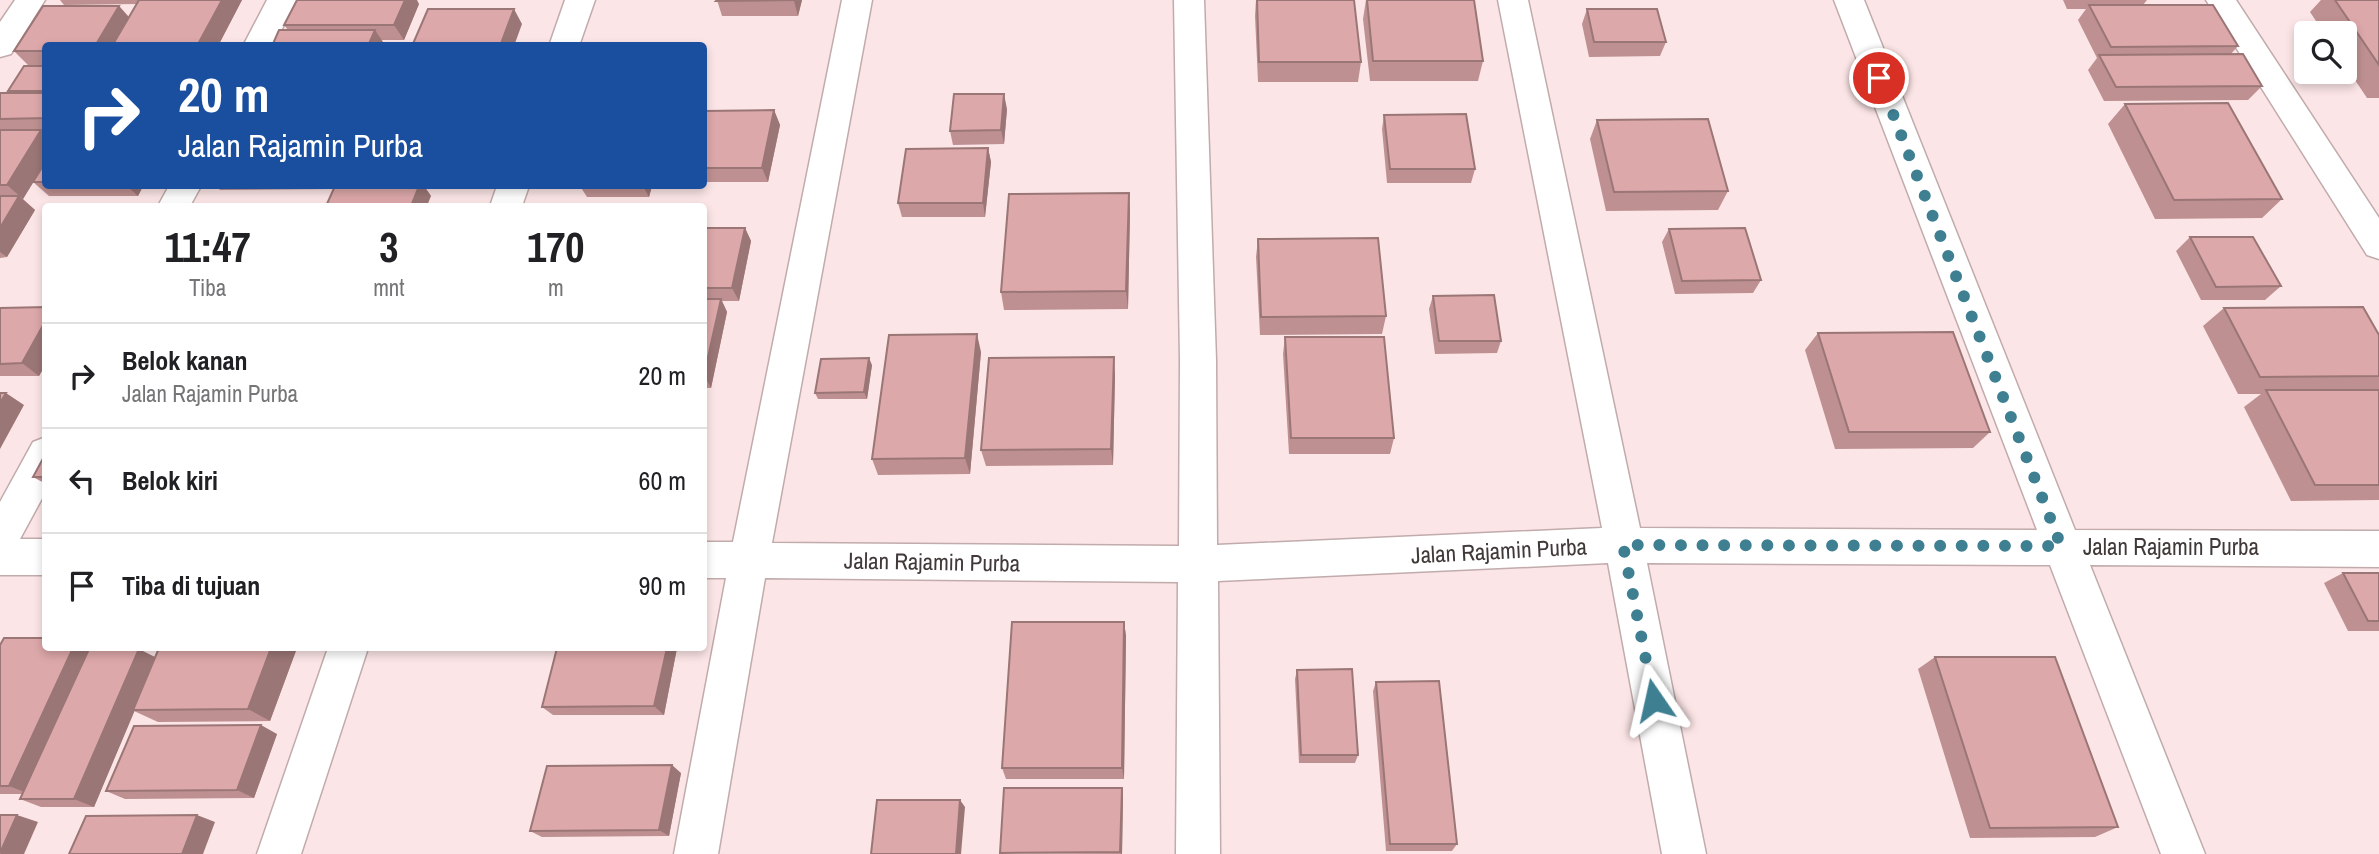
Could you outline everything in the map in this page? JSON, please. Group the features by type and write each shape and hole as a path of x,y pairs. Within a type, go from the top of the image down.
{"street":[{"path":"0,46 30,0"},
{"path":"260,42 282,0"},
{"path":"565,42 580,0"},
{"path":"696,854 749,560 857,0"},
{"path":"1189,0 1197,346 1198,854"},
{"path":"1513,0 1684,854"},
{"path":"1849,0 2183,854"},
{"path":"2221,0 2379,246"},
{"path":"0,540 42,461"},
{"name":"Jalan Rajamin Purba","path":"707,560 1197,564 1623,545 2379,549"},
{"path":"0,557 42,557"},
{"path":"279,854 347,651"}],"building":[{"path":"139,0 222,0 199,42 114,42"},
{"path":"297,0 405,0 394,25 284,25"},
{"path":"717,0 794,0 716,1"},
{"path":"1257,0 1354,0 1361,62 1259,62"},
{"path":"1367,0 1474,0 1483,61 1373,61"},
{"path":"2335,0 2379,0 2379,65 2357,32 2357,21 2349,21"},
{"path":"2089,5 2213,5 2238,46 2111,47"},
{"path":"43,6 119,6 97,42 42,42 42,51 14,51"},
{"path":"428,9 514,9 502,42 414,42"},
{"path":"1587,9 1657,9 1666,42 1594,42"},
{"path":"279,30 375,30 370,42 274,42"},
{"path":"2243,54 2262,86 2116,87 2099,55"},
{"path":"24,66 42,66 42,91 8,91"},
{"path":"0,93 42,93 42,118 0,119"},
{"path":"954,94 1004,94 1001,130 950,131"},
{"path":"2228,103 2282,199 2174,200 2125,104"},
{"path":"774,110 762,168 707,168 707,111"},
{"path":"1466,114 1475,169 1390,169 1384,115"},
{"path":"1708,119 1728,191 1614,192 1597,120"},
{"path":"0,130 41,130 7,185 0,185"},
{"path":"988,148 983,203 898,203 906,149"},
{"path":"42,167 42,182 33,182"},
{"path":"334,189 418,189 412,203 327,203"},
{"path":"1129,193 1126,291 1001,292 1009,194"},
{"path":"0,196 19,196 0,228"},
{"path":"707,228 745,228 732,288 707,288"},
{"path":"1745,228 1761,280 1682,281 1669,229"},
{"path":"2190,237 2253,237 2281,286 2216,287"},
{"path":"1378,238 1386,316 1261,317 1258,239"},
{"path":"1494,295 1501,341 1439,341 1433,296"},
{"path":"707,299 721,299 707,362"},
{"path":"42,307 42,327 22,363 0,364 0,308"},
{"path":"2363,307 2379,335 2379,376 2260,377 2224,308"},
{"path":"1953,332 1990,432 1849,432 1818,333"},
{"path":"977,334 965,458 872,459 889,335"},
{"path":"1285,337 1384,337 1394,438 1291,438"},
{"path":"1114,357 1111,449 981,450 989,358"},
{"path":"869,358 864,392 815,393 821,359"},
{"path":"2266,390 2379,390 2379,485 2315,485"},
{"path":"42,460 42,477 33,477"},
{"path":"2343,573 2379,573 2379,621 2368,621"},
{"path":"1012,622 1124,622 1122,768 1002,768"},
{"path":"4,638 42,638 42,651 72,651 9,786 0,786 0,645"},
{"path":"88,651 138,651 74,799 20,799"},
{"path":"158,651 270,651 248,709 133,710"},
{"path":"556,651 666,651 654,706 542,707"},
{"path":"1935,657 2055,657 2118,827 1990,828"},
{"path":"1352,669 1358,755 1301,755 1297,670"},
{"path":"1439,681 1457,844 1390,844 1376,682"},
{"path":"261,725 237,790 106,791 134,726"},
{"path":"672,765 659,830 530,831 547,766"},
{"path":"1004,788 1122,788 1120,852 1000,853"},
{"path":"877,800 960,800 956,854 871,854"},
{"path":"0,815 17,815 0,853"},
{"path":"197,815 182,854 69,854 86,816"}],"route":[{"path":"1654,700 1623,545 2061,546 1879,78"}]}
